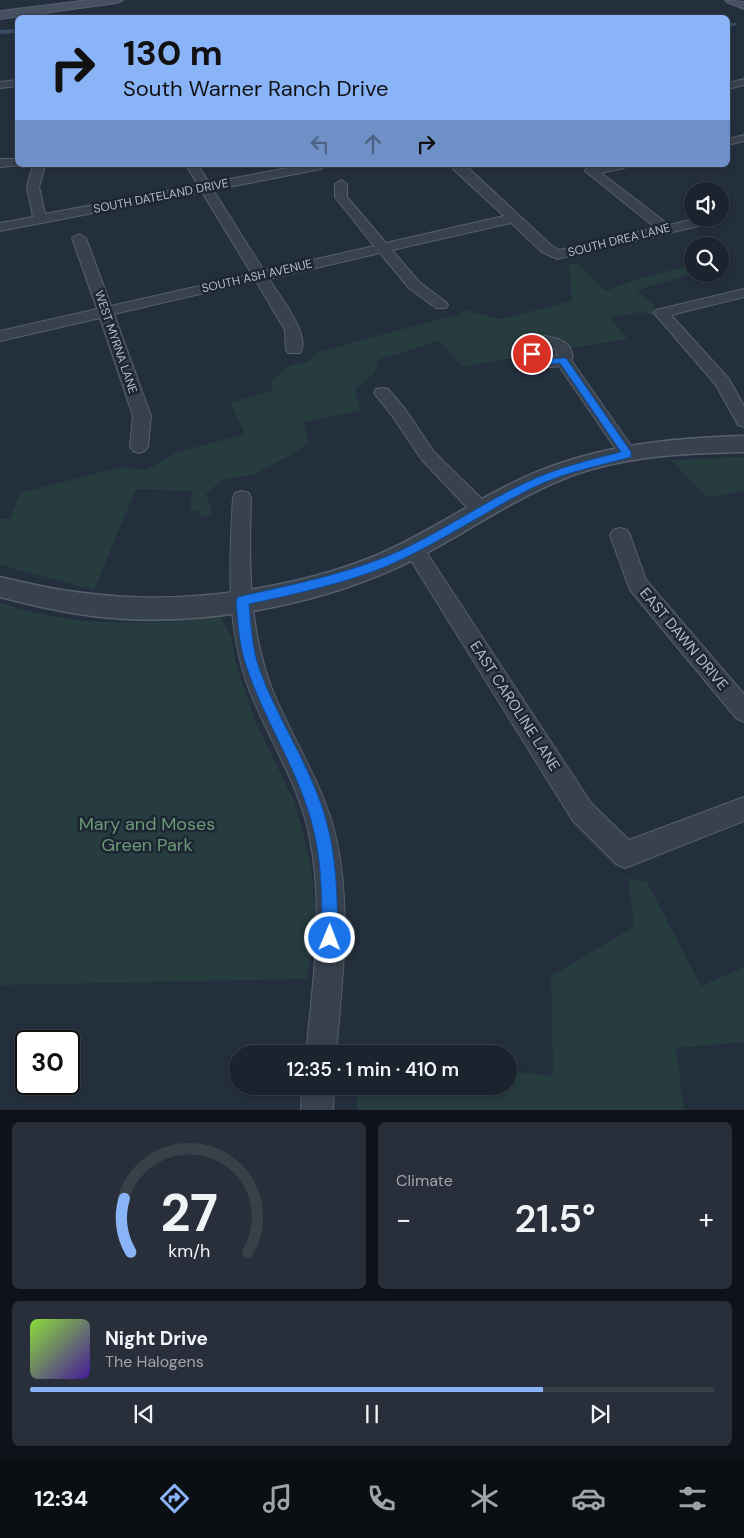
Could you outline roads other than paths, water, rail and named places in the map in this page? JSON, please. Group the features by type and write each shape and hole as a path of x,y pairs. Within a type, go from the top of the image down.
{"main road":[{"path":"0,15 117,0"},
{"path":"731,0 744,6"}],"street":[{"path":"730,86 744,82"},
{"path":"0,85 15,83"},
{"path":"730,142 744,138"},
{"path":"0,163 15,163"},
{"path":"38,167 33,179 31,192 40,220"},
{"path":"193,167 293,330 294,350"},
{"name":"SOUTH DATELAND DRIVE","path":"0,227 310,167"},
{"path":"458,167 514,218"},
{"path":"610,167 591,171 666,229"},
{"path":"341,184 340,197 414,284 441,305"},
{"name":"SOUTH ASH AVENUE","path":"0,336 514,218"},
{"name":"SOUTH DREA LANE","path":"514,218 547,249 557,255 684,225"},
{"name":"WEST MYRNA LANE","path":"79,238 142,416 139,447"},
{"path":"742,295 662,313 723,383 744,421"},
{"path":"562,360 628,454"},
{"path":"382,393 399,413 428,456 481,510"},
{"path":"0,587 56,600 124,606 158,607 242,601 321,583 381,564 414,549 481,510 532,484 562,472 628,454 686,446 744,444"},
{"path":"242,498 239,555 246,640 253,668 314,806 323,838 329,874 330,925 322,1045"},
{"name":"EAST DAWN DRIVE","path":"620,535 637,584 744,711"},
{"name":"EAST CAROLINE LANE","path":"414,549 582,812 625,855 744,809"},
{"path":"317,1110 318,1095"}],"waterway":[{"path":"0,32 15,31"}],"park label":[{"name":"Mary and Moses Green Park","path":"147,834"}]}
